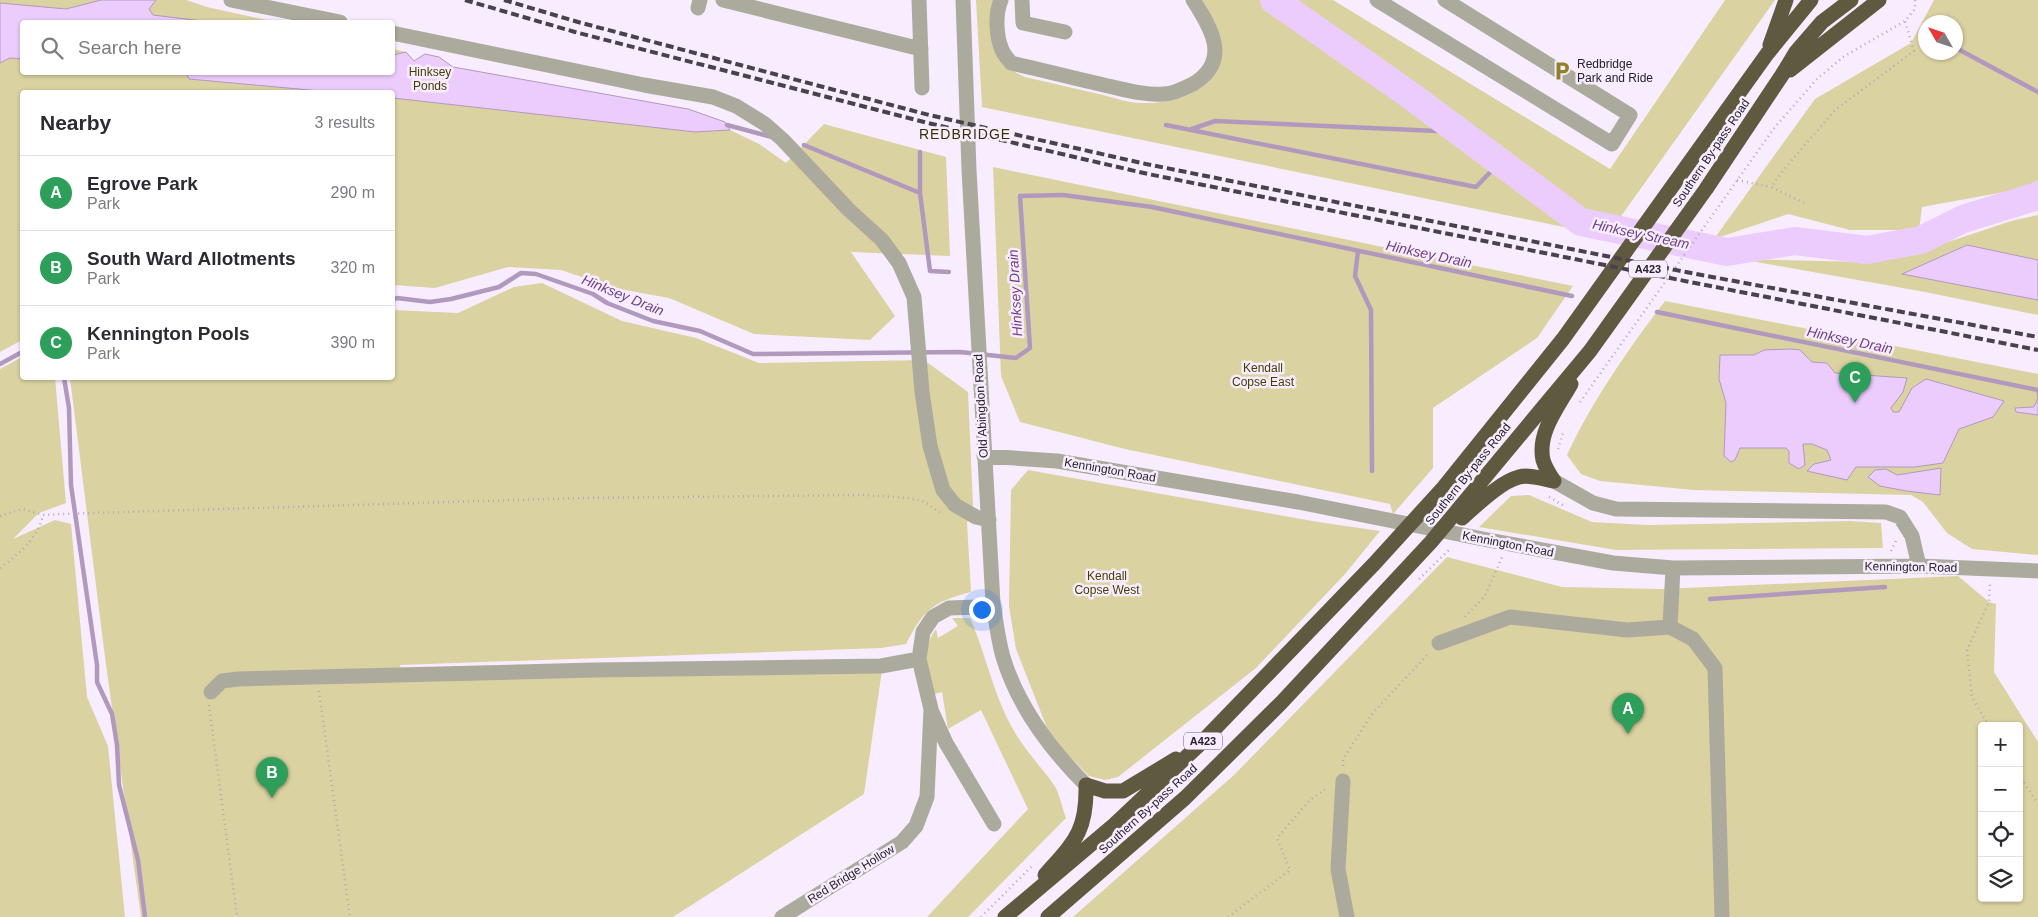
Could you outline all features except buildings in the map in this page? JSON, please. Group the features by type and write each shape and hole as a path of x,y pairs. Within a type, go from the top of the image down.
{"highway":[{"name":"Southern By-pass Road","path":"1767,54 1786,0"},
{"name":"Southern By-pass Road","path":"1005,917 1114,825 1200,744 1374,564 1444,487 1563,339 1767,54 1811,0"},
{"name":"Southern By-pass Road","path":"1048,917 1185,798 1281,703 1400,578 1431,542 1481,494 1500,458 1590,350 1706,188 1782,76 1796,52 1822,22 1851,0"},
{"name":"A423","path":"1782,76 1879,0"},
{"path":"1554,481 1543,462 1542,446 1548,424 1590,350"},
{"path":"1481,494 1520,476 1554,481"},
{"path":"1020,905 1075,840 1086,808 1086,785 1104,791 1123,791 1200,744"}],"street":[{"path":"231,0 330,20"},
{"path":"723,0 920,49"},
{"path":"917,0 922,88"},
{"name":"Old Abingdon Road","path":"963,0 969,170 993,603 1003,656 1028,713 1060,759 1086,785"},
{"path":"1001,0 998,6 997,28 1002,51 1011,63 1128,90 1165,94 1188,87 1205,77 1215,54 1216,44 1213,35 1193,0"},
{"path":"1022,0 1022,23 1065,32"},
{"path":"1377,0 1612,144 1630,114 1445,0"},
{"path":"395,34 644,86 713,97 736,106 765,124 783,140 849,210 882,240 899,263 914,297 922,392 930,446 943,490 955,505 976,517 989,520"},
{"name":"Kennington Road","path":"984,456 1057,461 1308,504 1613,563 1673,568 1919,566 2038,571"},
{"path":"1554,481 1593,503 1616,509 1886,512 1900,517 1912,536 1919,566"},
{"path":"1670,627 1673,568"},
{"name":"Red Bridge Hollow","path":"993,603 979,607 949,608 933,617 923,632 919,659 931,709 946,743 994,824"},
{"path":"1439,643 1510,617 1627,630 1670,627 1693,639 1715,668 1722,917"},
{"path":"211,692 222,681 238,679 881,666 919,659"},
{"name":"Red Bridge Hollow","path":"782,917 902,842 916,826 927,797 931,709"},
{"path":"1343,779 1338,869 1347,917"}],"path":[{"path":"1577,405 1775,127 1817,79 1843,57 1904,21 1915,9 1915,0"},
{"path":"1771,187 1835,110 1914,51 1904,21"},
{"path":"1737,180 1771,187 1804,203"},
{"path":"1557,452 1566,422"},
{"path":"0,516 22,509 43,515 581,498 864,495 909,498 924,502 945,516"},
{"path":"0,568 32,539 41,523 43,515"},
{"path":"1459,623 1485,596 1507,544"},
{"path":"1987,722 1972,697 1967,650 1989,602 1991,568"},
{"path":"1228,917 1290,870 1277,838 1310,800 1343,779 1343,758 1372,714 1439,643"},
{"path":"322,676 319,690 350,917"},
{"path":"211,692 209,700 238,917"},
{"path":"2023,780 2038,804"},
{"path":"981,917 1034,864"}],"green space":[{"path":"0,0 186,0 207,7 266,20 20,20 20,75 395,75 395,49 406,52 414,61 425,54 439,57 453,67 688,109 725,122 730,130 759,144 786,163 824,124 946,157 950,256 851,252 895,316 870,340 754,334 669,298 614,288 561,270 508,267 435,288 395,285 395,90 20,90 20,341 0,352"},
{"path":"976,0 995,0 1009,69 1025,77 1127,101 1151,103 1173,100 1194,92 1211,78 1217,69 1221,59 1221,41 1211,16 1200,0 1333,0 1610,169 1725,0 1775,0 1607,236 982,107"},
{"path":"1934,0 2038,0 2038,181 2021,189 1922,207 1919,230 1850,230 1788,214 1714,239 1815,99 1911,43 1918,30 1918,60 1963,60 1963,15 1926,15"},
{"name":"Kendall Copse East","path":"993,167 1573,286 1537,338 1433,408 1433,468 1393,514 1390,504 1125,449 1020,422 1001,376"},
{"path":"2038,215 2038,315 1925,292 1740,259 1864,262 1933,247 2011,221"},
{"path":"542,283 622,321 696,338 759,363 924,360 968,392 973,505 967,523 971,592 947,599 931,609 918,623 906,644 881,648 400,665 402,679 882,670 864,794 673,917 141,917 106,665 70,380 395,380 395,310 458,313 514,287"},
{"path":"1665,301 2038,374 2038,555 1972,549 1947,533 1923,502 1911,495 1694,490 1600,481 1581,474 1567,455 1612,375"},
{"path":"20,358 20,380 55,380 66,503 39,513 13,539 55,520 71,524 87,697 108,746 125,917 0,917 0,369"},
{"name":"Kendall Copse West","path":"1028,470 1318,522 1380,531 1345,574 1256,668 1118,777 1105,780 1089,776 1067,754 1047,728 1016,649 1009,606 1011,490"},
{"path":"1529,495 1592,522 1648,525 1850,521 1881,523 1883,548 1616,550 1479,527 1511,496"},
{"path":"1447,557 1562,587 1662,589 1958,576 1989,602 1996,604 1994,672 2038,742 2038,917 1073,917 1234,775"},
{"path":"952,618 970,618 1006,716 1022,744 1054,785 1066,818 968,917 927,917 1028,809 981,710 948,729 942,692 931,695 927,669 928,644 936,629 938,638 958,626"}],"shaded area":[{"path":"101,0 156,0 149,9 153,15 194,20 20,20 20,59 10,58 0,63 0,3 66,9"},
{"name":"Hinksey Ponds","path":"406,52 414,61 425,54 439,57 453,67 688,109 725,122 730,130 695,132 395,98 395,90 309,90 189,79 187,75 395,75 395,55"},
{"path":"1967,245 2038,260 2038,300 1902,274"},
{"path":"1764,350 1800,350 1812,362 1827,363 1835,373 1907,378 1903,392 1891,408 1893,412 1899,412 1912,388 1926,379 2004,401 1993,417 1959,429 1943,463 1915,467 1856,467 1847,480 1807,471 1814,464 1831,460 1827,450 1812,444 1803,444 1805,465 1799,469 1789,463 1789,451 1786,448 1740,448 1735,460 1731,462 1724,456 1726,403 1719,379 1720,355 1754,355"},
{"path":"2038,398 2038,415 2016,412 2015,408 2034,407"},
{"path":"1941,468 1940,495 1880,486 1868,477 1875,470 1886,469 1897,475"}],"waterway":[{"name":"Hinksey Stream","path":"1274,0 1407,93 1581,222 1727,252 1795,241 1867,250 1921,240 1963,219 2038,196"},
{"path":"1963,52 2038,92"},
{"path":"1192,129 1215,121 1459,132"},
{"path":"727,125 772,137"},
{"path":"1166,125 1476,187 1500,162"},
{"path":"804,145 920,193 930,271 949,272"},
{"path":"920,152 920,193"},
{"name":"Hinksey Drain","path":"395,299 430,302 451,299 499,287 521,273 536,274 593,294 607,303 653,321 700,331 753,354 960,352 1016,358 1030,348 1020,196 1063,195 1152,207 1572,296"},
{"path":"1358,251 1355,276 1371,310 1372,471"},
{"name":"Hinksey Drain","path":"1657,312 2038,390"},
{"name":"Hinksey Drain","path":"0,364 20,353"},
{"path":"64,380 69,408 71,485 97,665 97,682 112,714 117,745 119,785 138,860 145,917"},
{"path":"1710,599 1885,587"}],"railway":[{"path":"465,0 575,32 928,123 1148,174 2038,350"},
{"path":"504,0 578,22 929,115 1146,164 1696,274 2038,337"}],"place":[{"name":"Redbridge Park and Ride","path":"1562,71"},
{"name":"Kennington Pools","path":"1855,403"},
{"name":"Egrove Park","path":"1628,734"},
{"name":"South Ward Allotments","path":"272,798"}],"district":[{"name":"REDBRIDGE","path":"965,134"}]}
